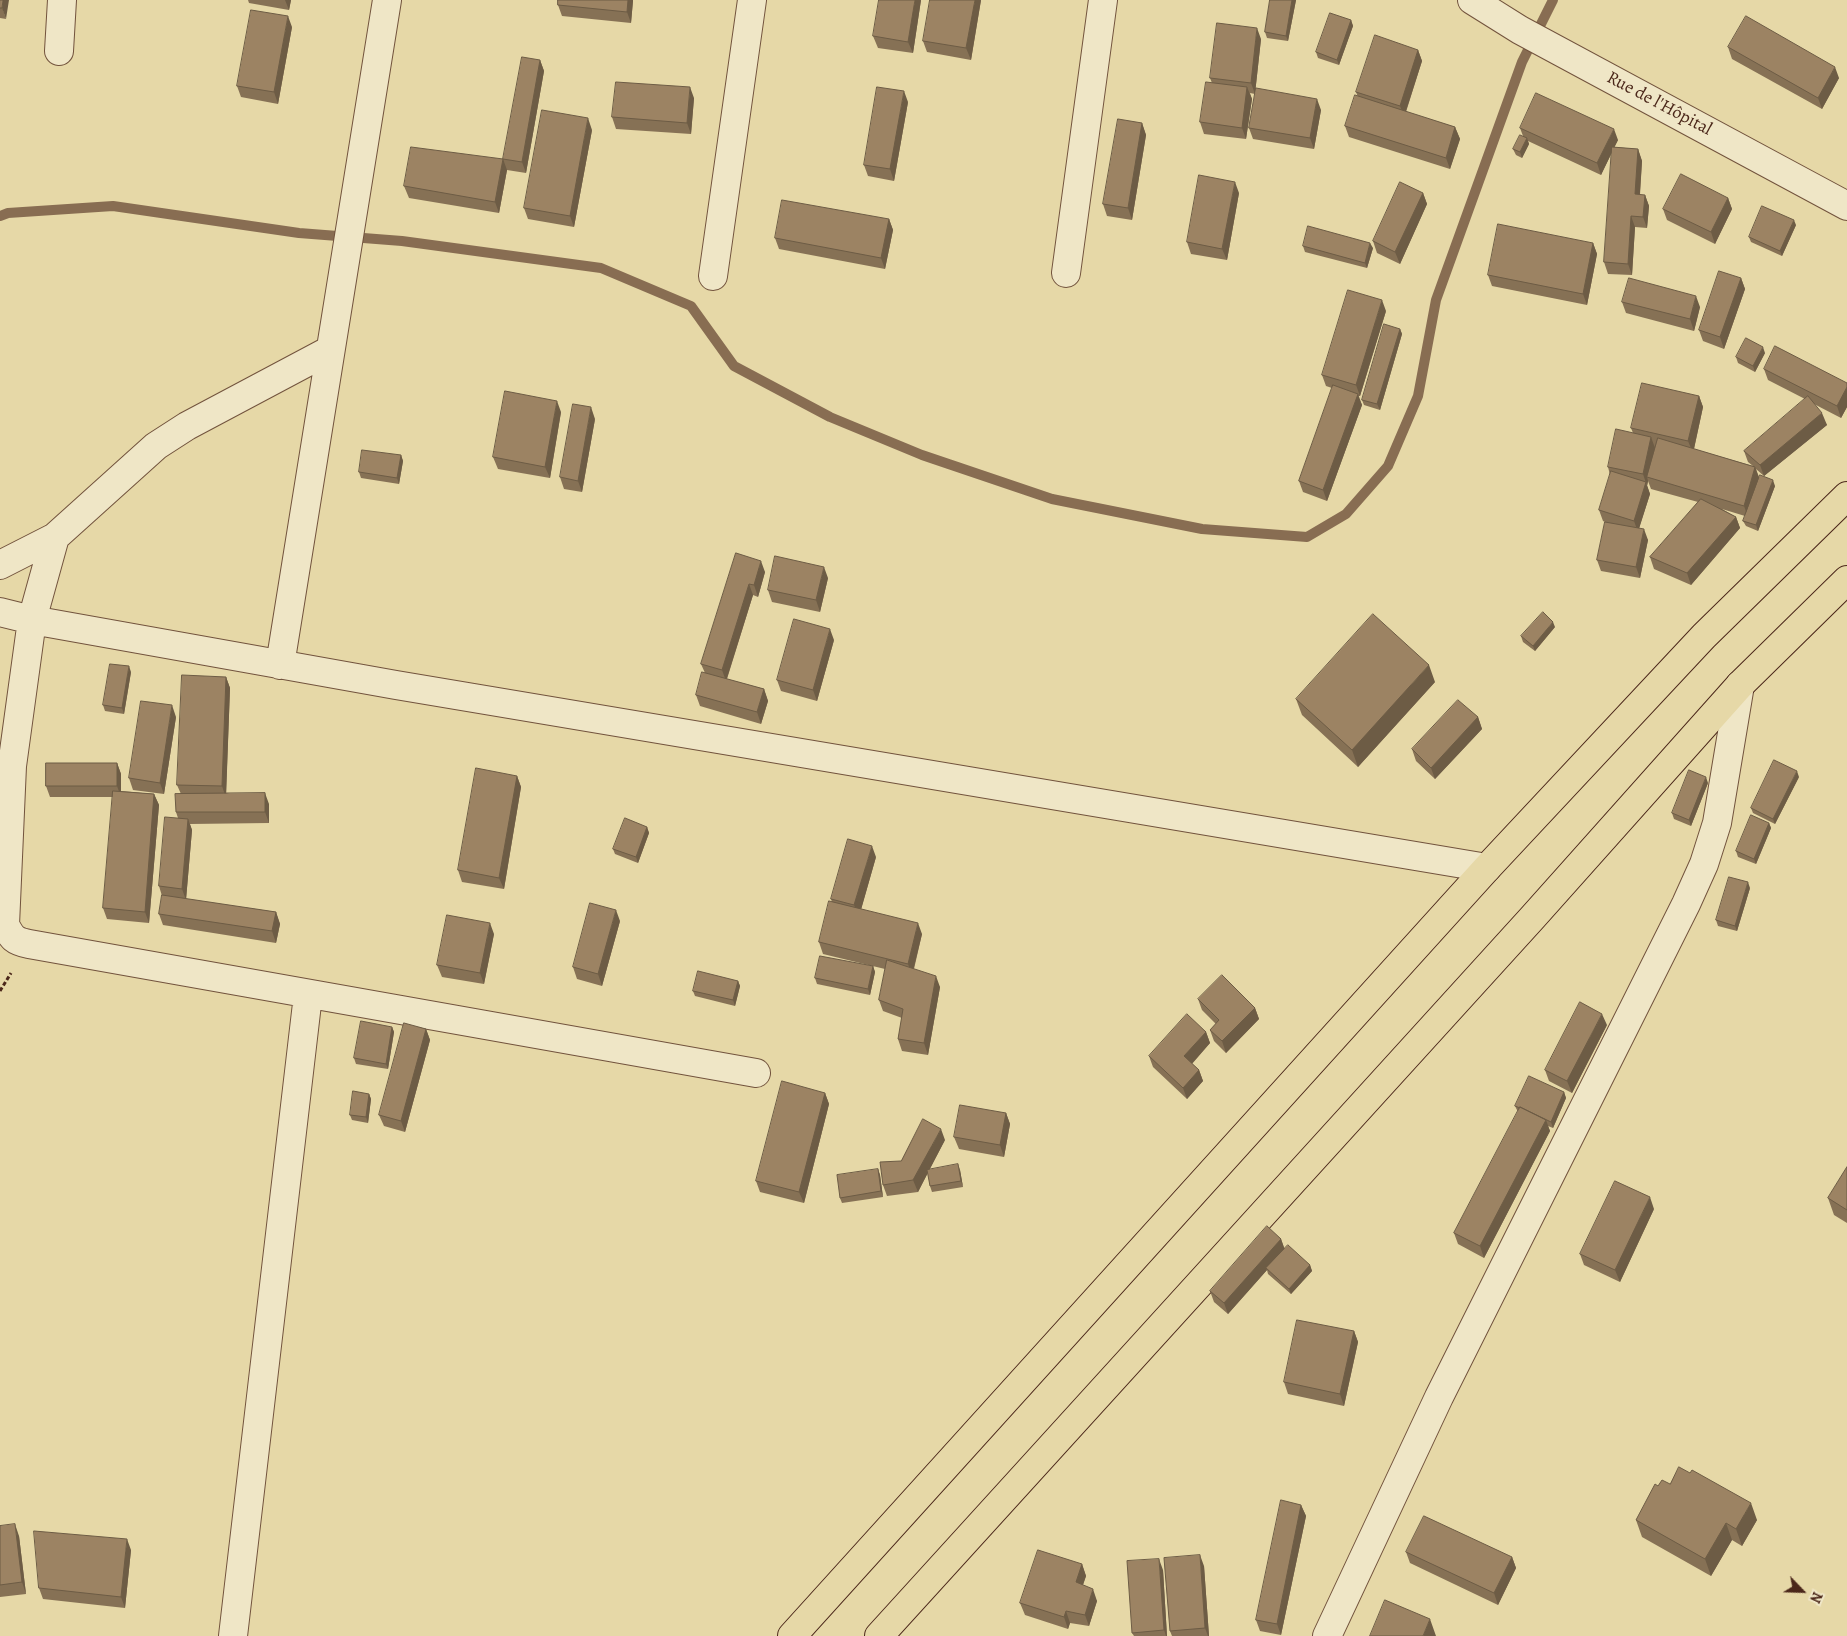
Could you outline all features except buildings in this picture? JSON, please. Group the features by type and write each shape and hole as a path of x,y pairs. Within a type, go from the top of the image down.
{"highway":[{"path":"792,1636 1487,868 1704,636 1847,496"},
{"path":"879,1636 1514,939 1740,686 1847,580"}],"street":[{"path":"60,52 62,0"},
{"path":"280,665 387,0"},
{"path":"713,276 752,0"},
{"path":"1066,273 1103,0"},
{"name":"Rue de l'Hôpital","path":"1472,0 1520,30 1847,206"},
{"path":"0,565 55,537 156,446 187,426 330,350"},
{"path":"55,537 32,620 6,766 5,925 16,941 308,995 756,1073"},
{"path":"0,612 32,620 280,665 1487,868"},
{"path":"1327,1636 1439,1397 1686,904 1704,864 1717,823 1740,686"},
{"path":"233,1636 308,995"}],"waterway":[{"path":"0,216 8,213 113,206 299,233 402,241 601,268 691,306 734,366 830,417 922,455 1052,499 1202,529 1307,537 1346,514 1388,466 1418,396 1436,300 1522,62 1553,0"}]}
